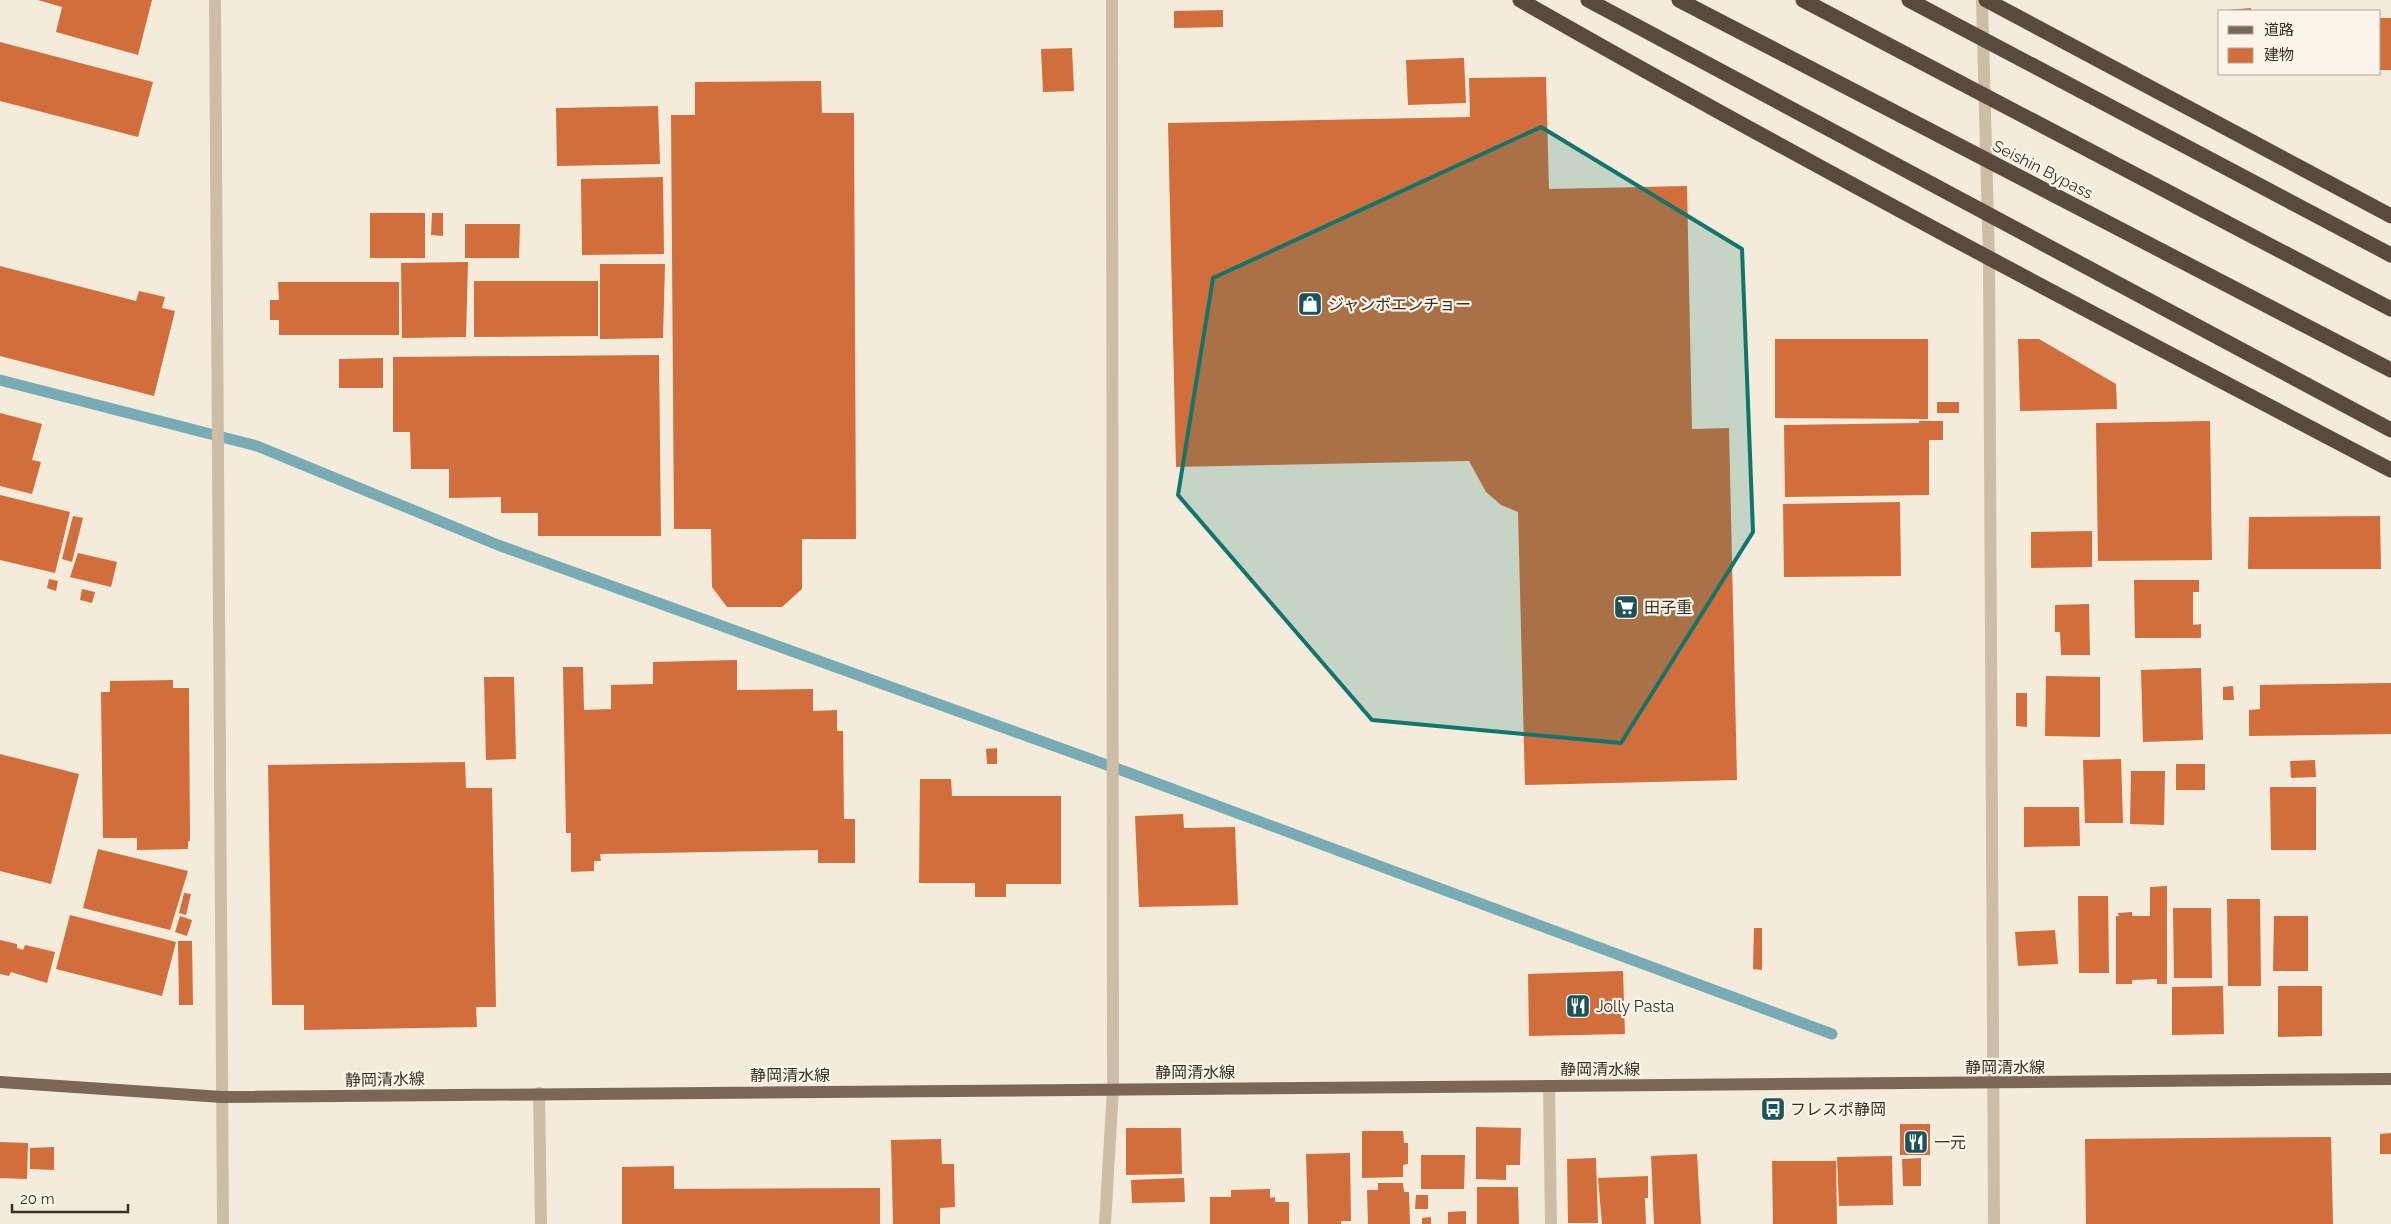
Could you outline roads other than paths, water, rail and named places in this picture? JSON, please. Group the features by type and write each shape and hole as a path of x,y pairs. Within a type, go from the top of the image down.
{"highway":[{"path":"1520,0 1659,80 1990,260 2391,470"},
{"path":"1588,0 2391,430"},
{"name":"Seishin Bypass","path":"1679,0 2391,370"},
{"path":"1803,0 2391,309"},
{"path":"1909,0 2391,254"},
{"path":"1986,0 2391,216"}],"main road":[{"name":"静岡清水線","path":"0,1082 222,1097 1113,1088 1992,1084 2391,1080"}],"street":[{"path":"215,0 223,1224"},
{"path":"1105,1224 1113,1088 1112,0"},
{"path":"1982,0 1990,260 1994,1224"},
{"path":"1549,1086 1551,1224"},
{"path":"539,1093 541,1224"}],"waterway":[{"path":"0,380 257,446 498,545 1132,774 1832,1034"}],"place":[{"name":"ジャンボエンチョー","path":"1310,304"},
{"name":"田子重","path":"1626,607"},
{"name":"Jolly Pasta","path":"1578,1006"},
{"name":"フレスポ静岡","path":"1773,1109"},
{"name":"一元","path":"1916,1142"}]}
